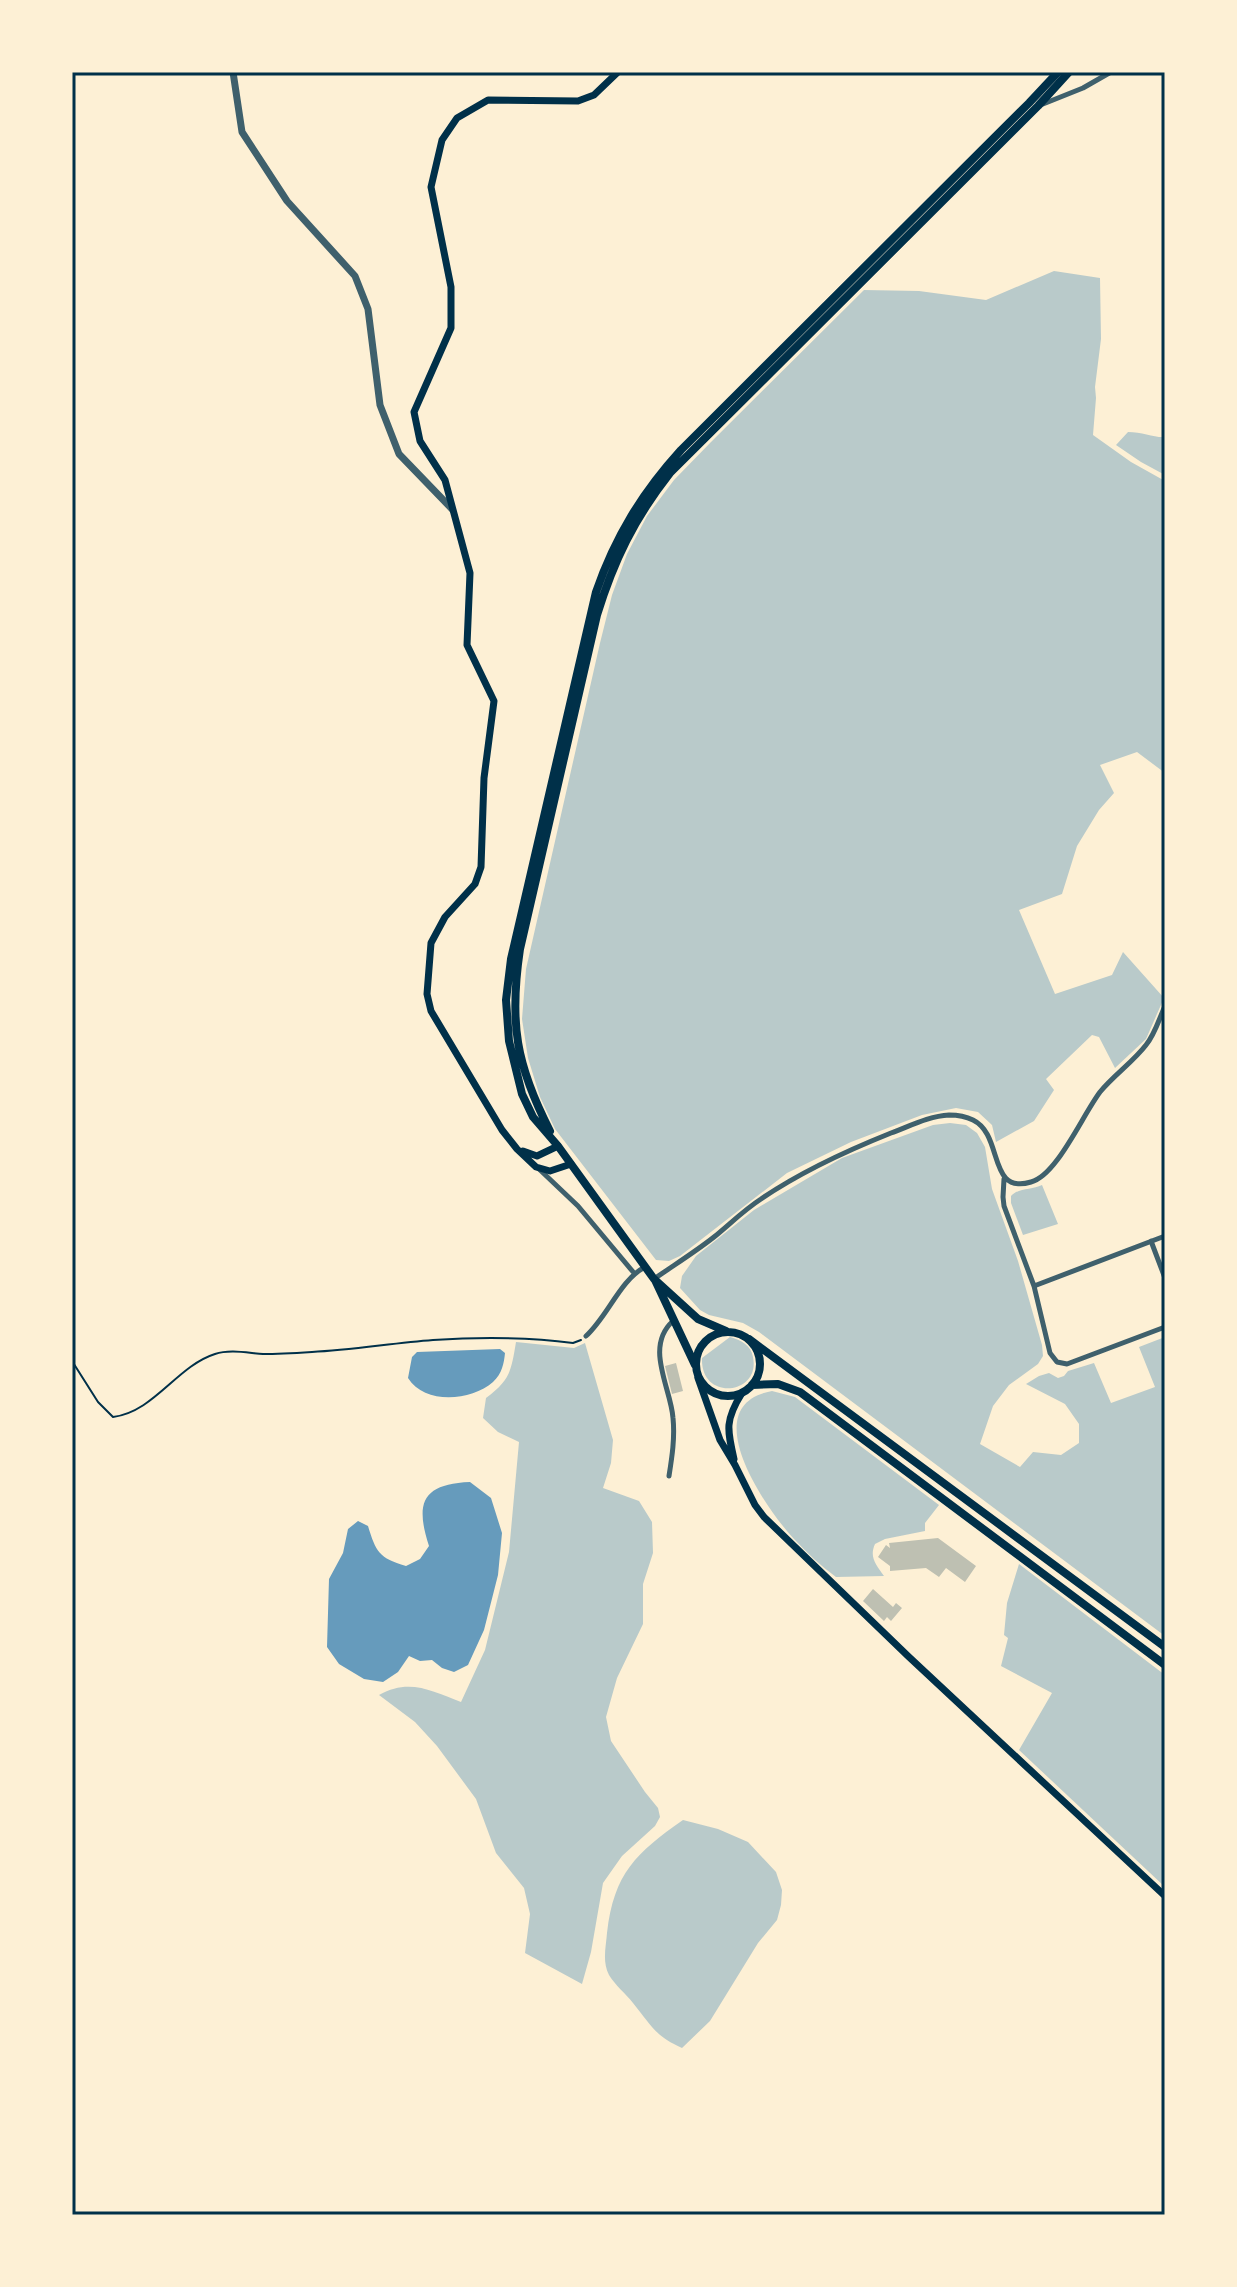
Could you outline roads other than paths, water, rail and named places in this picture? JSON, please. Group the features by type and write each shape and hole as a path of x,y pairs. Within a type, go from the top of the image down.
{"main road":[{"path":"571,1164 550,1171 536,1167 517,1149 502,1130 431,1011 427,994 431,943 445,917 475,884 481,867 484,778 494,701 467,645 470,573 445,480 420,441 414,412 451,328 451,287 431,187 442,140 457,118 488,100 578,101 594,95 618,72"},
{"path":"1058,72 681,450 644,494 613,547 590,616 514,941 506,1000 508,1032 519,1085 533,1117 558,1146 654,1279 698,1319 749,1339 1165,1647"},
{"path":"558,1146 534,1098 517,1043 514,1016 516,979 597,615 618,554 640,514 670,473 1069,72"},
{"path":"517,1149 537,1156 558,1146"},
{"path":"654,1279 695,1366 720,1440 755,1505 797,1550 1165,1896"},
{"path":"695,1366 700,1346 716,1333 726,1331"},
{"path":"735,1465 728,1422 742,1393 758,1376 760,1356 749,1339"},
{"path":"698,1378 704,1387 722,1396 742,1393"},
{"path":"752,1385 778,1384 800,1392 1165,1665"}],"street":[{"path":"233,72 242,132 287,201 355,276 368,309 380,405 399,454 452,509"},
{"path":"1038,106 1083,88 1111,72"},
{"path":"1004,1179 1022,1184 1033,1182 1048,1172 1103,1088 1147,1044 1165,1006"},
{"path":"654,1279 783,1185 847,1151 920,1121 959,1116 980,1124 992,1141 1004,1179 1004,1206 1034,1286 1050,1353 1057,1362 1067,1364 1165,1327"},
{"path":"536,1167 578,1206 634,1273"},
{"path":"1034,1286 1165,1236"},
{"path":"1151,1241 1165,1278"},
{"path":"586,1336 602,1319 634,1273 645,1267"},
{"path":"669,1476 674,1439 673,1415 662,1378 660,1357 664,1335 673,1321"}],"water":[{"path":"500,1349 505,1353 499,1376 473,1393 437,1396 425,1393 408,1378 412,1357 417,1352"},
{"path":"470,1482 491,1498 502,1533 498,1575 484,1630 468,1665 454,1672 432,1660 420,1661 409,1656 398,1672 383,1682 364,1679 339,1664 327,1647 329,1579 343,1553 348,1529 358,1521 368,1526 380,1553 406,1566 420,1559 429,1546 423,1518 426,1499 441,1487"}]}
